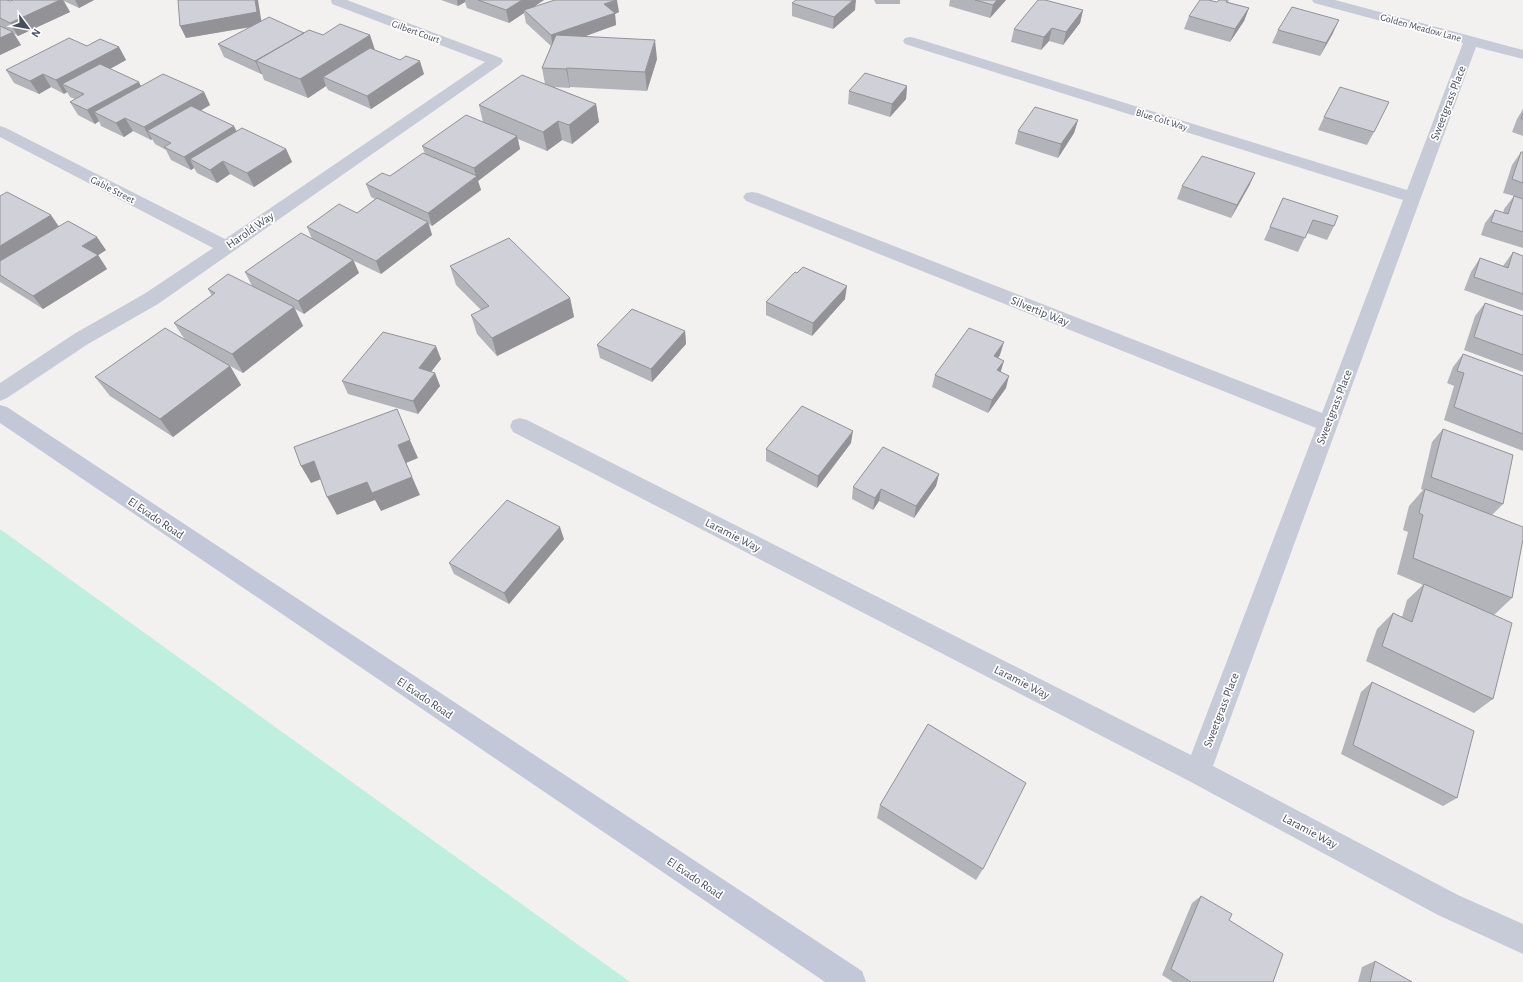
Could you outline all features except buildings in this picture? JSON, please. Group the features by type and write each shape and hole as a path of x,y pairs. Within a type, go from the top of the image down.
{"street":[{"name":"Golden Meadow Lane","path":"1319,0 1523,55"},
{"name":"Gilbert Court","path":"337,2 496,61"},
{"name":"Blue Colt Way","path":"910,40 1413,198"},
{"name":"Sweetgrass Place","path":"1198,772 1471,41"},
{"name":"Harold Way","path":"0,393 81,339 151,298 496,61"},
{"name":"Gable Street","path":"0,131 226,247"},
{"name":"Silvertip Way","path":"752,197 1328,424"},
{"name":"El Evado Road","path":"0,413 851,982"},
{"name":"Laramie Way","path":"520,426 1198,772 1448,905 1523,939"}],"green space":[{"path":"0,529 630,982 0,982"}]}
